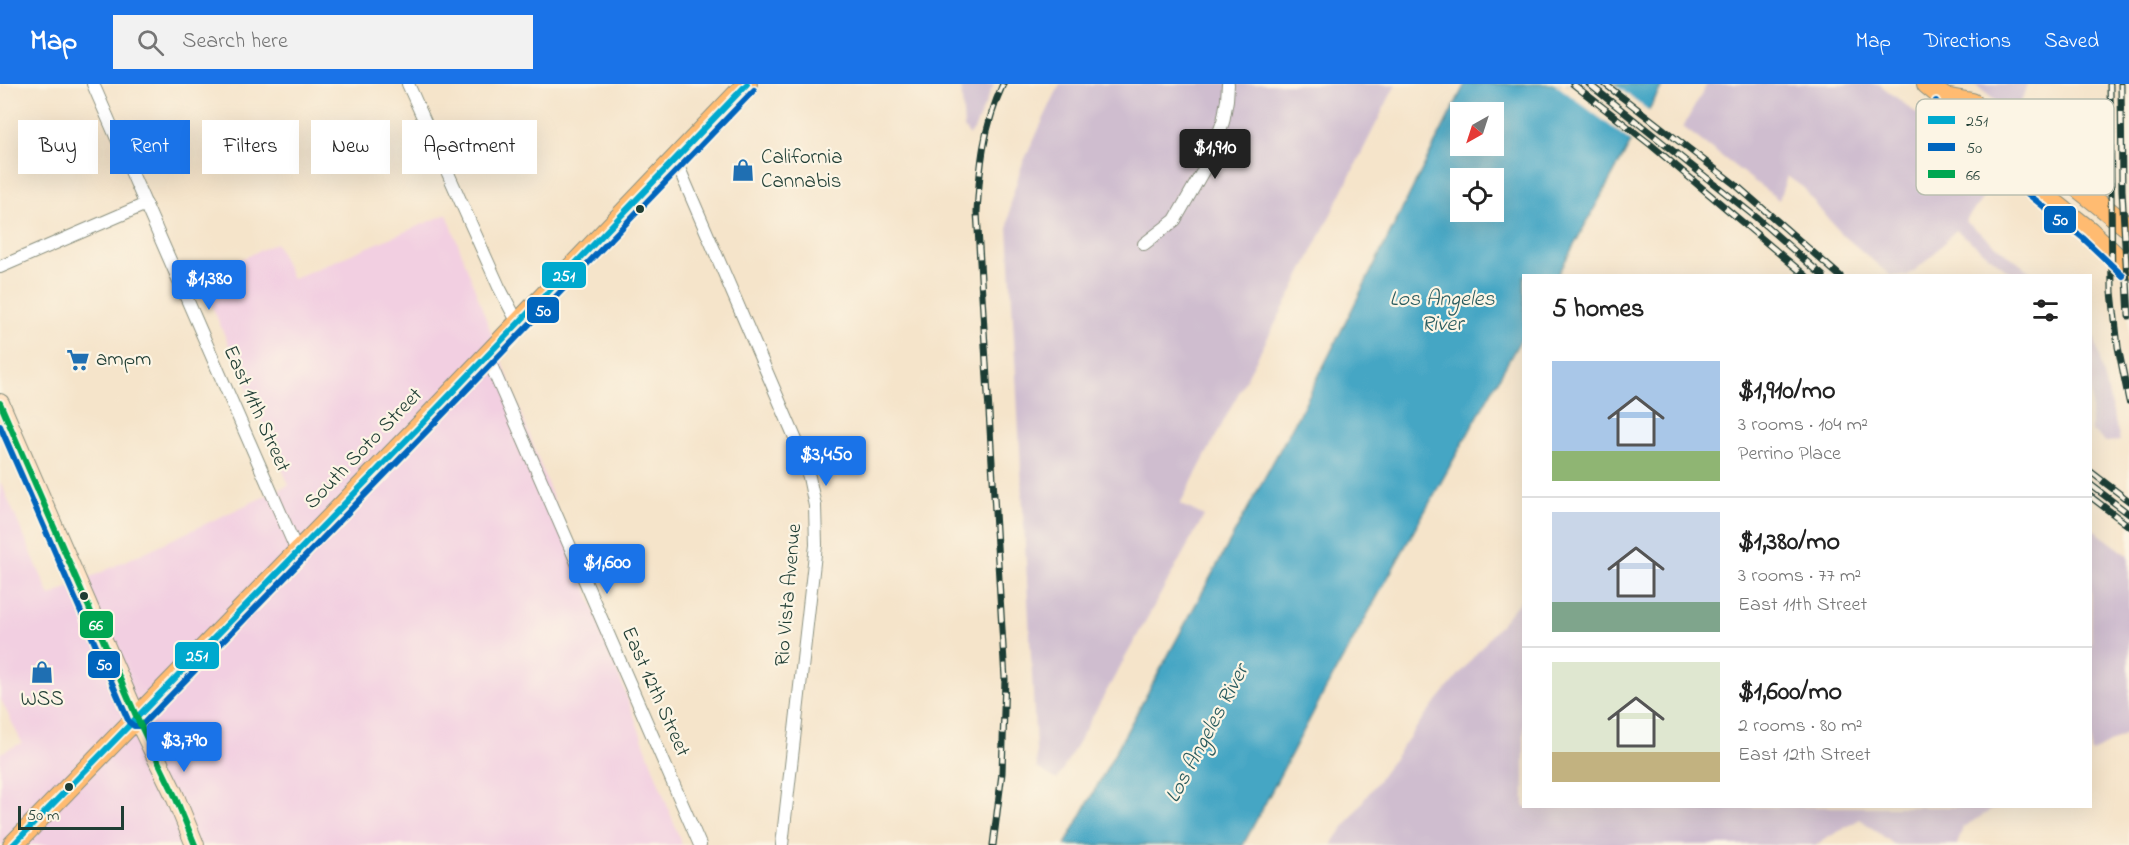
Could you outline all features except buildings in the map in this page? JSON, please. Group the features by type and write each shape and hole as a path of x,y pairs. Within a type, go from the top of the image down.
{"main road":[{"name":"South Soto Street","path":"13,845 747,84"},
{"path":"1928,84 1944,98 1950,99"},
{"path":"2043,195 2089,231 2129,269"},
{"path":"2088,195 2129,228"},
{"path":"0,403 137,718 174,794 195,845"}],"street":[{"name":"East 11th Street","path":"93,84 297,551"},
{"path":"408,84 499,287 518,323"},
{"path":"1144,244 1175,220 1207,164 1223,122 1228,84"},
{"name":"Rio Vista Avenue","path":"675,159 796,440 815,506 816,545 782,845"},
{"path":"0,267 146,204"},
{"name":"East 12th Street","path":"487,356 700,845"}],"shaded area":[{"path":"961,84 994,84 974,130 969,135 964,128"},
{"path":"1060,84 1396,84 1293,290 1180,504 1204,516 1057,780 1037,768 1008,227 1011,200 1022,165"},
{"path":"1707,84 1879,84 1916,113 1916,195 1985,195 1965,221 2032,274 2012,274 1956,230 1930,258 1914,271 1909,274 1889,274 1843,235 1804,188 1787,176 1779,200 1683,127"},
{"path":"1974,84 2027,84 2022,99 1993,99"},
{"path":"447,214 682,845 0,845 0,753 22,743 0,698 0,481 50,596 289,485 200,278 276,243 292,279"},
{"path":"2092,328 2120,441 2106,442 2092,432"},
{"path":"2092,529 2129,556 2129,732 2092,752"},
{"path":"1522,598 1522,808 1995,808 1963,827 1957,845 1895,845 1860,819 1815,845 1331,845 1427,713"}],"water":[{"name":"Los Angeles River","path":"1465,84 1663,84 1558,274 1522,274 1522,337 1322,696 1243,845 1065,845 1303,407 1450,114 1450,156 1504,156 1504,102 1456,102"}],"pier":[{"path":"1555,84 1614,84 1651,112 1634,144"}],"railway":[{"path":"993,845 1002,773 1005,679 977,212 987,131 1003,84"},
{"path":"1573,84 1651,145 1804,274"},
{"path":"1589,84 1757,218 1821,274"},
{"path":"1605,84 1737,186 1838,274"},
{"path":"2110,84 2110,99"},
{"path":"2121,84 2122,190 2129,316"},
{"path":"2111,195 2112,292 2118,347 2129,401"},
{"path":"2092,473 2129,501"},
{"path":"2092,486 2129,514"},
{"path":"2092,498 2129,526"}],"transit line":[{"name":"251","path":"13,845 419,427 747,84"},
{"name":"50","path":"0,426 129,722 134,726 141,726 754,90"},
{"name":"50","path":"2029,195 2083,238 2123,276"},
{"name":"66","path":"0,403 137,718 174,794 195,845"}],"place":[{"name":"California Cannabis","path":"743,170"},
{"name":"ampm","path":"78,360"},
{"name":"WSS","path":"42,672"}]}
